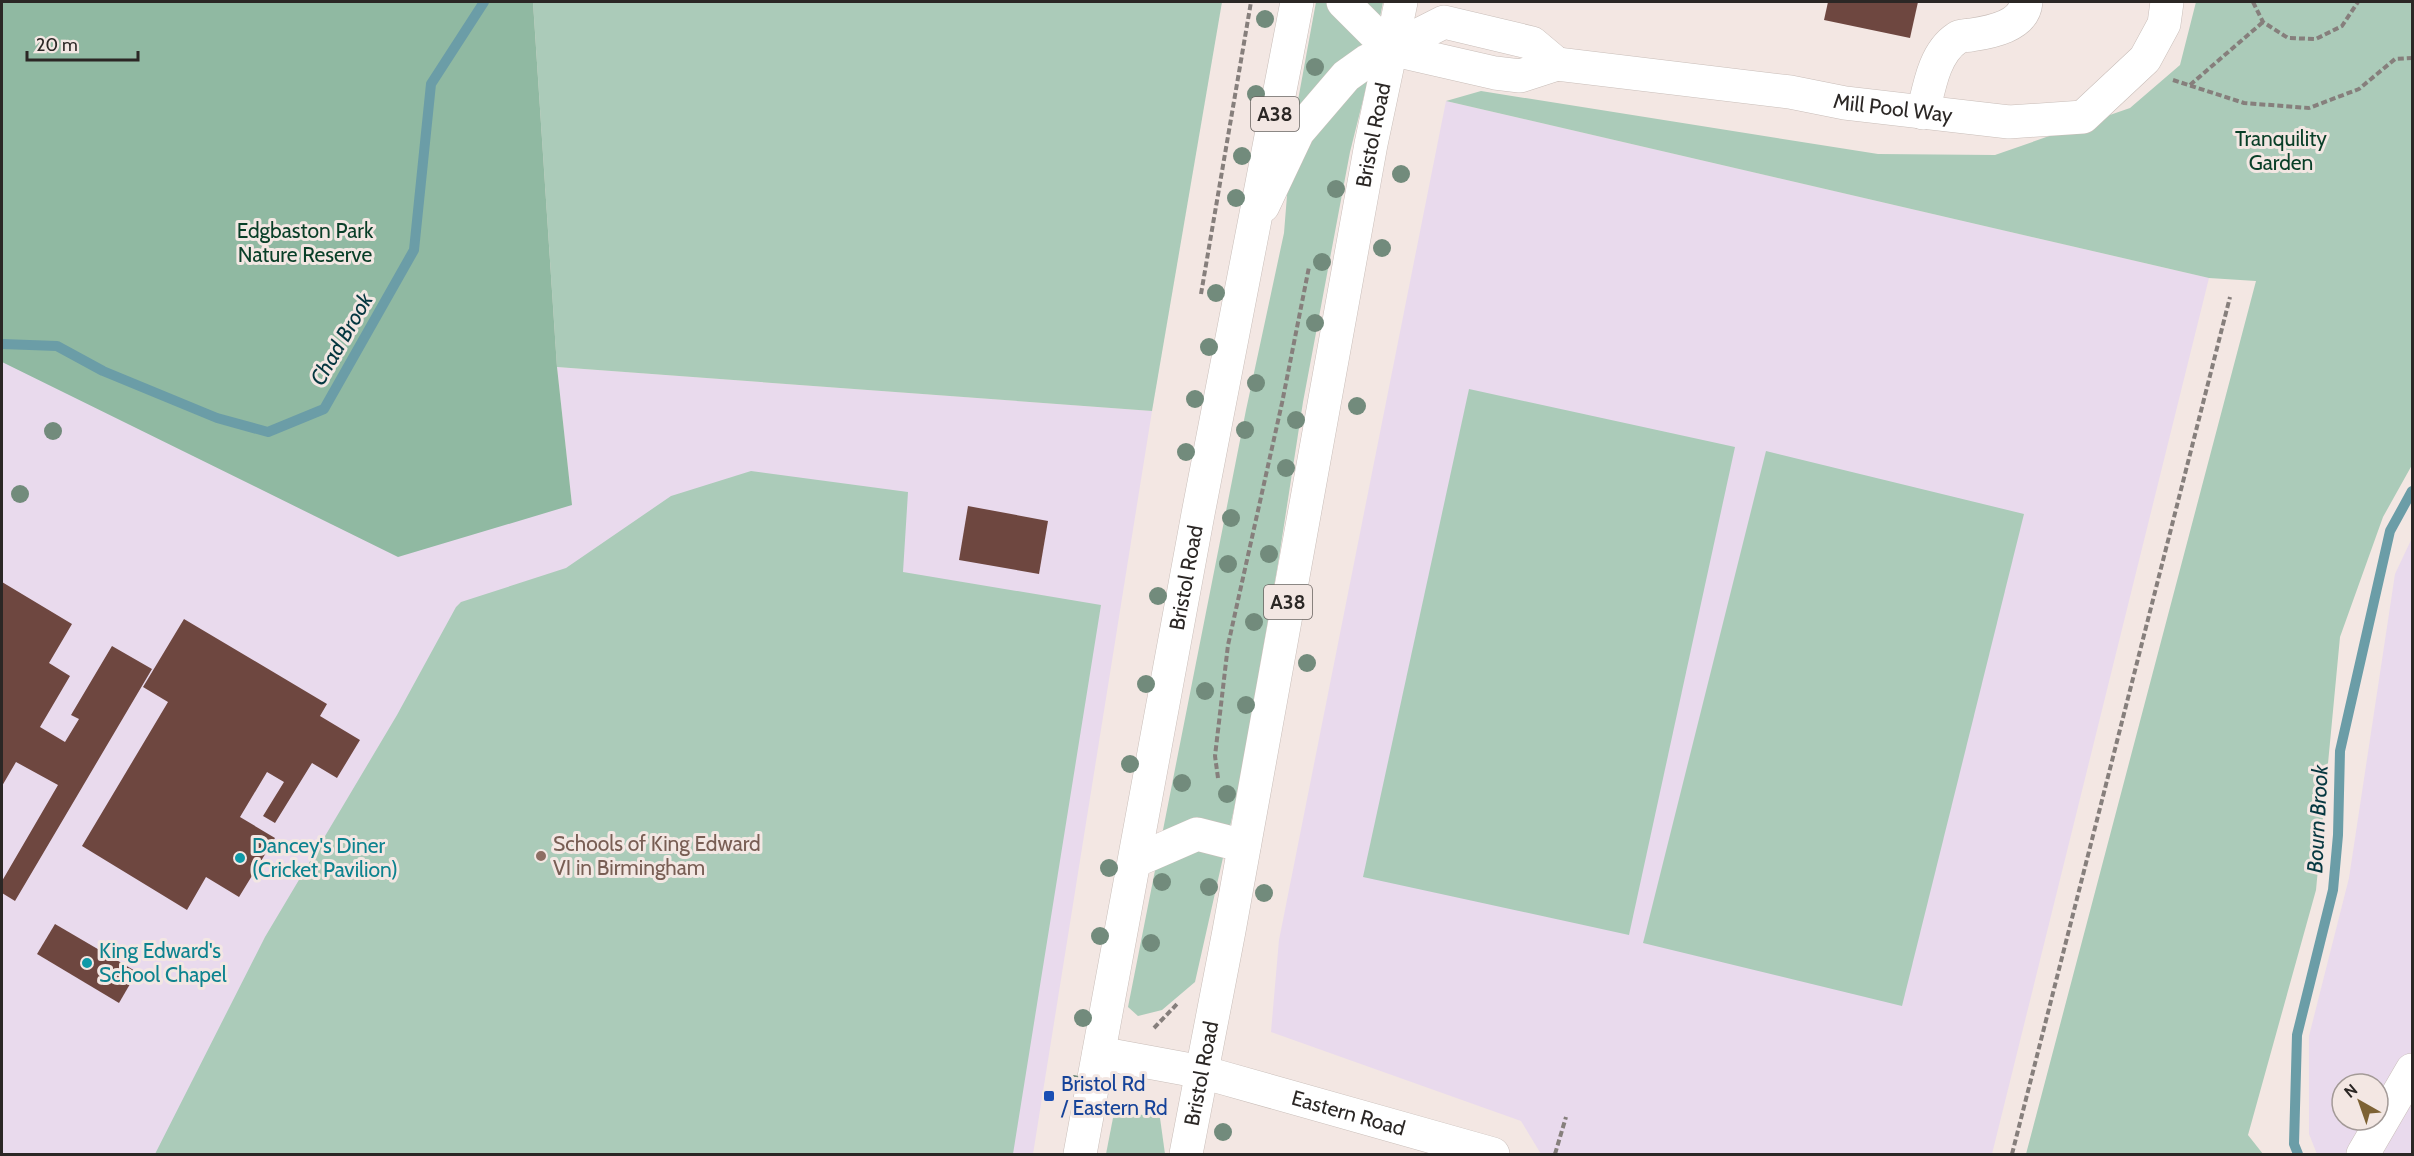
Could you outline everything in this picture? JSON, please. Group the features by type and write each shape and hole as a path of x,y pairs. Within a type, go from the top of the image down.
{"main road":[{"name":"Bristol Road","path":"1080,1155 1297,2"},
{"path":"1253,227 1298,132 1346,76 1367,61 1390,49 1343,2"},
{"name":"Bristol Road","path":"1186,1155 1202,1072 1229,842 1401,2"},
{"path":"1923,112 1934,72 1943,53 1958,37 2000,30 2017,19 2026,6 2026,2"},
{"name":"Mill Pool Way","path":"1390,49 1444,22 1532,43 1557,64 1790,92 1845,103 2009,122 2083,117 2145,59 2164,24 2167,2"},
{"path":"1135,861 1197,834 1229,842"},
{"name":"Eastern Road","path":"1099,1053 1202,1072 1493,1155"},
{"path":"2363,1155 2412,1070"}],"path":[{"path":"1247,23 1251,2"},
{"path":"2253,2 2263,22 2288,38 2316,39 2342,26 2358,2"},
{"path":"2190,85 2263,22"},
{"path":"2170,78 2244,103 2309,108 2359,89 2395,59 2412,58"},
{"path":"1229,842 1218,807 1215,756 1228,645 1282,403 1310,262"},
{"path":"2012,1155 2230,297"},
{"path":"1130,1060 1141,1043 1179,1001"},
{"path":"1555,1155 1566,1117"}],"shaded area":[{"path":"1446,101 2209,278 1992,1154 1541,1154 1521,1121 1271,1032 1279,940"},
{"name":"Schools of King Edward VI in Birmingham","path":"2,362 572,505 557,367 1152,411 1033,1154 2,1154"},
{"path":"2412,538 2412,1154 2317,1154 2309,1134 2309,1036 2349,878 2395,574"}],"green space":[{"name":"Edgbaston Park Nature Reserve","path":"2,2 533,2 557,367 572,505 398,557 2,362"},
{"path":"533,2 1222,2 1152,411 557,367"},
{"path":"1316,2 1383,2 1366,88 1350,152 1303,402 1278,564 1238,791 1195,982 1162,1010 1138,1016 1128,1007 1246,410 1284,233 1292,133"},
{"name":"Tranquility Garden","path":"2196,2 2412,2 2412,465 2383,517 2340,637 2316,890 2248,1135 2263,1154 2026,1154 2256,281 2209,278 1446,101 1481,91 1878,154 1995,155 2130,108 2180,65"},
{"path":"1469,389 1735,447 1629,935 1363,877"},
{"path":"1766,451 2024,514 1902,1006 1643,943"},
{"path":"751,471 908,492 903,572 1101,605 1013,1154 155,1154 265,937 397,715 456,607 461,602 566,568 671,496"},
{"path":"1126,1112 1160,1118 1165,1154 1106,1154 1113,1118"}],"building":[{"path":"1828,2 1918,2 1910,38 1824,20"},
{"path":"968,506 1048,521 1039,574 959,560"},
{"path":"2,582 72,624 49,663 70,676 40,727 65,742 79,719 71,715 112,646 152,669 15,901 2,893 2,881 58,785 16,762 2,786"},
{"path":"184,619 327,704 320,716 360,740 337,778 312,763 275,823 263,816 284,782 267,772 240,817 275,838 239,897 206,877 187,910 82,846 168,702 143,687"},
{"name":"King Edward's School Chapel","path":"55,924 137,972 119,1003 37,954"}],"waterway":[{"name":"Chad Brook","path":"2,344 57,346 103,371 217,418 268,432 324,409 414,250 431,84 484,2"},
{"name":"Bourn Brook","path":"2298,1154 2294,1144 2297,1035 2333,890 2338,835 2340,751 2390,531 2412,491"}],"place":[{"name":"Schools of King Edward VI in Birmingham","path":"541,856"},
{"name":"Dancey's Diner (Cricket Pavilion)","path":"240,858"},
{"name":"King Edward's School Chapel","path":"87,963"},
{"name":"Bristol Rd / Eastern Rd","path":"1049,1096"}]}
